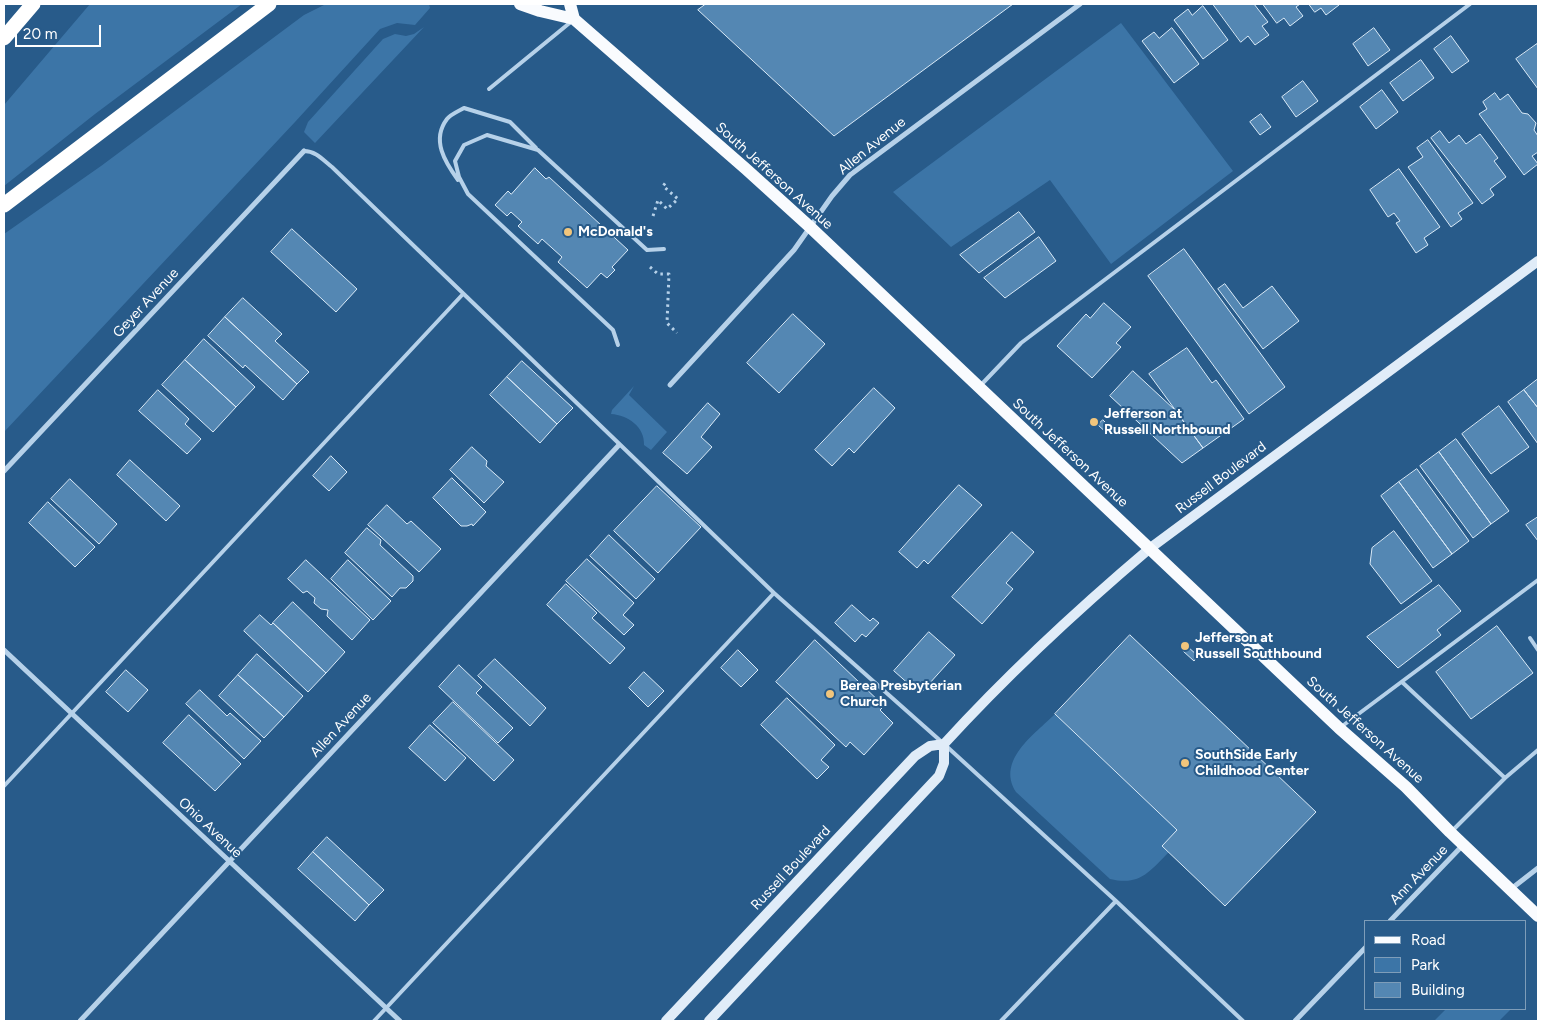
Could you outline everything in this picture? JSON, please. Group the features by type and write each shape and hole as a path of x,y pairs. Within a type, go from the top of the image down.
{"highway":[{"path":"4,38 33,4"},
{"path":"4,205 269,4"}],"main road":[{"name":"South Jefferson Avenue","path":"520,4 574,20 746,169 810,227 1339,728 1406,787 1538,916"},
{"path":"570,4 574,20"},
{"name":"Russell Boulevard","path":"666,1021 915,756 930,746 944,744 973,712 1062,624 1149,549 1538,261"},
{"path":"709,1021 938,776 944,763 944,744"}],"street":[{"name":"Allen Avenue","path":"670,385 788,257 832,196 850,175 1080,4"},
{"name":"Geyer Avenue","path":"4,471 304,151"},
{"name":"Allen Avenue","path":"80,1021 619,445"},
{"name":"Ohio Avenue","path":"4,650 400,1021"},
{"name":"Ann Avenue","path":"1391,920 1464,845"},
{"path":"1510,889 1538,868"},
{"path":"1295,1021 1364,949"}],"lane":[{"path":"978,387 1021,343 1470,4"},
{"path":"489,89 574,20"},
{"path":"618,345 613,330 468,194 441,154 440,134 448,118 464,108 510,122 647,250 664,249"},
{"path":"468,194 459,177 455,161 464,145 487,135 538,150"},
{"path":"304,151 310,151 318,155 332,167 774,593 944,744 1116,901 1243,1021"},
{"path":"4,786 463,294"},
{"path":"1339,728 1538,580"},
{"path":"374,1021 774,593"},
{"path":"1530,638 1538,650"},
{"path":"1402,682 1505,778"},
{"path":"1450,832 1505,778 1538,750"},
{"path":"1000,1021 1116,901"}],"path":[{"path":"653,216 658,200 667,210 678,199 663,186 667,181"}],"green space":[{"path":"90,4 242,4 95,114 4,186 4,105"},
{"path":"326,4 429,4 430,8 415,25 397,23 380,29 4,432 4,234 101,166 304,15"},
{"path":"1121,23 1233,171 1111,264 1050,180 951,247 893,192"},
{"path":"424,27 315,143 304,132 308,122 383,39 395,34 406,36 414,34"},
{"path":"634,386 629,395 667,432 651,450 644,445 642,433 634,423 623,417 611,414 612,410"},
{"path":"1055,714 1177,830 1162,846 1169,852 1143,876 1129,881 1110,879 1016,792 1011,780 1011,769 1014,759 1020,748"},
{"path":"1445,1010 1510,1010 1499,1021 1434,1021"}],"building":[{"path":"706,4 1013,4 834,136 698,10"},
{"path":"1213,4 1254,4 1268,22 1262,26 1269,35 1255,45 1248,36 1241,42"},
{"path":"1263,4 1300,4 1296,7 1303,16 1290,26 1284,18 1277,23"},
{"path":"1309,4 1339,5 1326,15 1321,8 1315,12"},
{"path":"1203,6 1228,40 1203,59 1174,20 1188,9 1192,15"},
{"path":"1172,28 1199,64 1174,83 1142,41 1154,32 1159,38"},
{"path":"1374,28 1390,50 1368,66 1353,44"},
{"path":"1451,36 1469,61 1452,73 1434,49"},
{"path":"1537,44 1538,47 1538,89 1516,59"},
{"path":"1421,60 1434,78 1403,101 1390,83"},
{"path":"1303,81 1318,101 1296,117 1282,97"},
{"path":"1382,90 1398,112 1376,129 1360,107"},
{"path":"1495,93 1500,100 1508,94 1522,113 1528,114 1536,123 1534,130 1538,136 1538,152 1532,156 1538,164 1524,175 1479,114 1487,109 1483,102"},
{"path":"1261,114 1271,127 1260,135 1250,122"},
{"path":"1440,131 1449,143 1459,135 1466,144 1480,134 1498,158 1494,161 1506,177 1490,189 1494,195 1482,204 1431,138"},
{"path":"1428,140 1473,203 1458,213 1462,219 1451,227 1408,167 1423,157 1417,148"},
{"name":"McDonald's","path":"535,168 546,179 549,177 628,250 612,267 615,270 607,278 601,273 587,288 558,262 562,257 542,239 538,244 518,226 522,222 511,212 507,216 495,205 508,191 511,194"},
{"path":"1399,169 1440,227 1424,238 1428,245 1416,253 1396,223 1400,221 1394,213 1388,217 1370,190"},
{"path":"1019,212 1035,232 979,273 960,255"},
{"path":"292,229 357,289 336,312 271,252"},
{"path":"1039,237 1056,261 1005,298 984,278"},
{"path":"1184,249 1285,387 1249,414 1148,276"},
{"path":"1225,284 1243,308 1272,286 1299,321 1263,349 1218,289"},
{"path":"243,298 282,334 275,341 309,372 297,384 225,317"},
{"path":"1104,303 1131,327 1116,343 1121,347 1092,378 1057,346 1086,314 1090,318"},
{"path":"793,314 825,344 779,393 747,363"},
{"path":"225,317 297,384 283,400 245,365 243,368 208,336"},
{"path":"204,339 255,387 236,407 185,360"},
{"path":"1187,348 1212,383 1216,380 1244,419 1203,448 1149,374"},
{"path":"185,360 236,407 213,432 162,385"},
{"path":"522,361 573,408 557,424 507,377"},
{"path":"1133,371 1175,410 1203,448 1182,463 1110,396"},
{"path":"507,377 557,424 540,443 490,395"},
{"path":"1538,379 1538,408 1524,390"},
{"path":"874,388 895,408 854,453 849,448 832,466 815,450"},
{"path":"158,390 189,419 185,424 201,439 187,454 139,411"},
{"path":"1524,390 1538,408 1538,444 1508,402"},
{"path":"708,403 720,414 701,437 712,447 687,474 663,453"},
{"path":"1499,406 1529,447 1491,474 1462,434"},
{"path":"1103,420 1113,430 1109,435 1098,425"},
{"path":"1456,439 1509,511 1491,524 1439,452"},
{"path":"472,447 487,461 486,466 504,482 484,503 450,470"},
{"path":"1439,452 1491,524 1473,538 1420,466"},
{"path":"331,456 347,472 329,491 313,476"},
{"path":"130,460 180,506 166,521 117,475"},
{"path":"1417,469 1469,541 1452,554 1399,482"},
{"path":"452,478 486,512 473,526 472,524 461,526 433,498"},
{"path":"70,479 117,524 99,544 51,499"},
{"path":"1399,482 1452,554 1433,568 1381,496"},
{"path":"959,485 982,505 928,564 924,560 917,568 899,552"},
{"path":"657,486 701,527 658,573 614,531"},
{"path":"48,502 95,547 75,567 29,523"},
{"path":"387,505 407,524 411,521 441,549 419,572 368,525"},
{"path":"1538,517 1538,541 1526,525"},
{"path":"367,528 381,540 380,545 413,576 413,581 406,588 400,588 392,597 345,553"},
{"path":"1394,531 1432,581 1401,604 1370,564 1372,548"},
{"path":"1012,532 1034,552 1006,583 1013,589 982,624 952,597"},
{"path":"609,535 655,579 636,599 590,556"},
{"path":"587,559 634,603 623,615 634,625 624,635 566,581"},
{"path":"306,560 370,620 352,640 327,616 328,610 321,609 314,603 315,598 307,591 303,593 288,579"},
{"path":"348,560 391,601 373,620 331,579"},
{"path":"566,584 597,613 592,618 625,648 610,664 547,605"},
{"path":"1439,585 1461,611 1437,630 1441,635 1398,668 1367,637"},
{"path":"293,602 345,652 326,673 273,623"},
{"path":"852,605 870,621 873,618 879,623 866,637 862,634 855,642 835,623"},
{"path":"260,615 271,625 273,623 326,673 308,692 244,631"},
{"path":"1497,626 1533,673 1471,719 1436,672"},
{"path":"929,632 955,655 920,694 894,671"},
{"name":"SouthSide Early Childhood Center","path":"1130,635 1316,812 1225,906 1162,846 1177,830 1055,714"},
{"name":"Berea Presbyterian Church","path":"815,640 884,706 880,710 893,723 864,755 850,742 846,747 776,682"},
{"path":"1187,646 1198,656 1194,661 1183,651"},
{"path":"738,650 758,670 741,687 721,668"},
{"path":"257,654 303,696 284,717 238,675"},
{"path":"495,659 546,708 530,726 478,676"},
{"path":"459,665 482,687 476,693 513,728 498,743 439,687"},
{"path":"126,670 148,690 128,712 106,692"},
{"path":"644,672 664,691 648,707 629,688"},
{"path":"238,675 284,717 264,738 219,696"},
{"path":"200,690 227,716 230,713 261,741 244,759 186,704"},
{"path":"787,698 835,745 821,760 829,767 817,779 761,725"},
{"path":"453,702 514,760 494,781 433,723"},
{"path":"189,715 241,764 215,791 163,743"},
{"path":"430,725 466,758 445,781 409,748"},
{"path":"327,837 384,890 369,905 313,852"},
{"path":"313,852 369,905 355,921 298,869"}],"place":[{"name":"McDonald's","path":"568,232"},
{"name":"Jefferson at Russell Northbound","path":"1094,422"},
{"name":"Jefferson at Russell Southbound","path":"1185,646"},
{"name":"Berea Presbyterian Church","path":"830,694"},
{"name":"SouthSide Early Childhood Center","path":"1185,763"}]}
